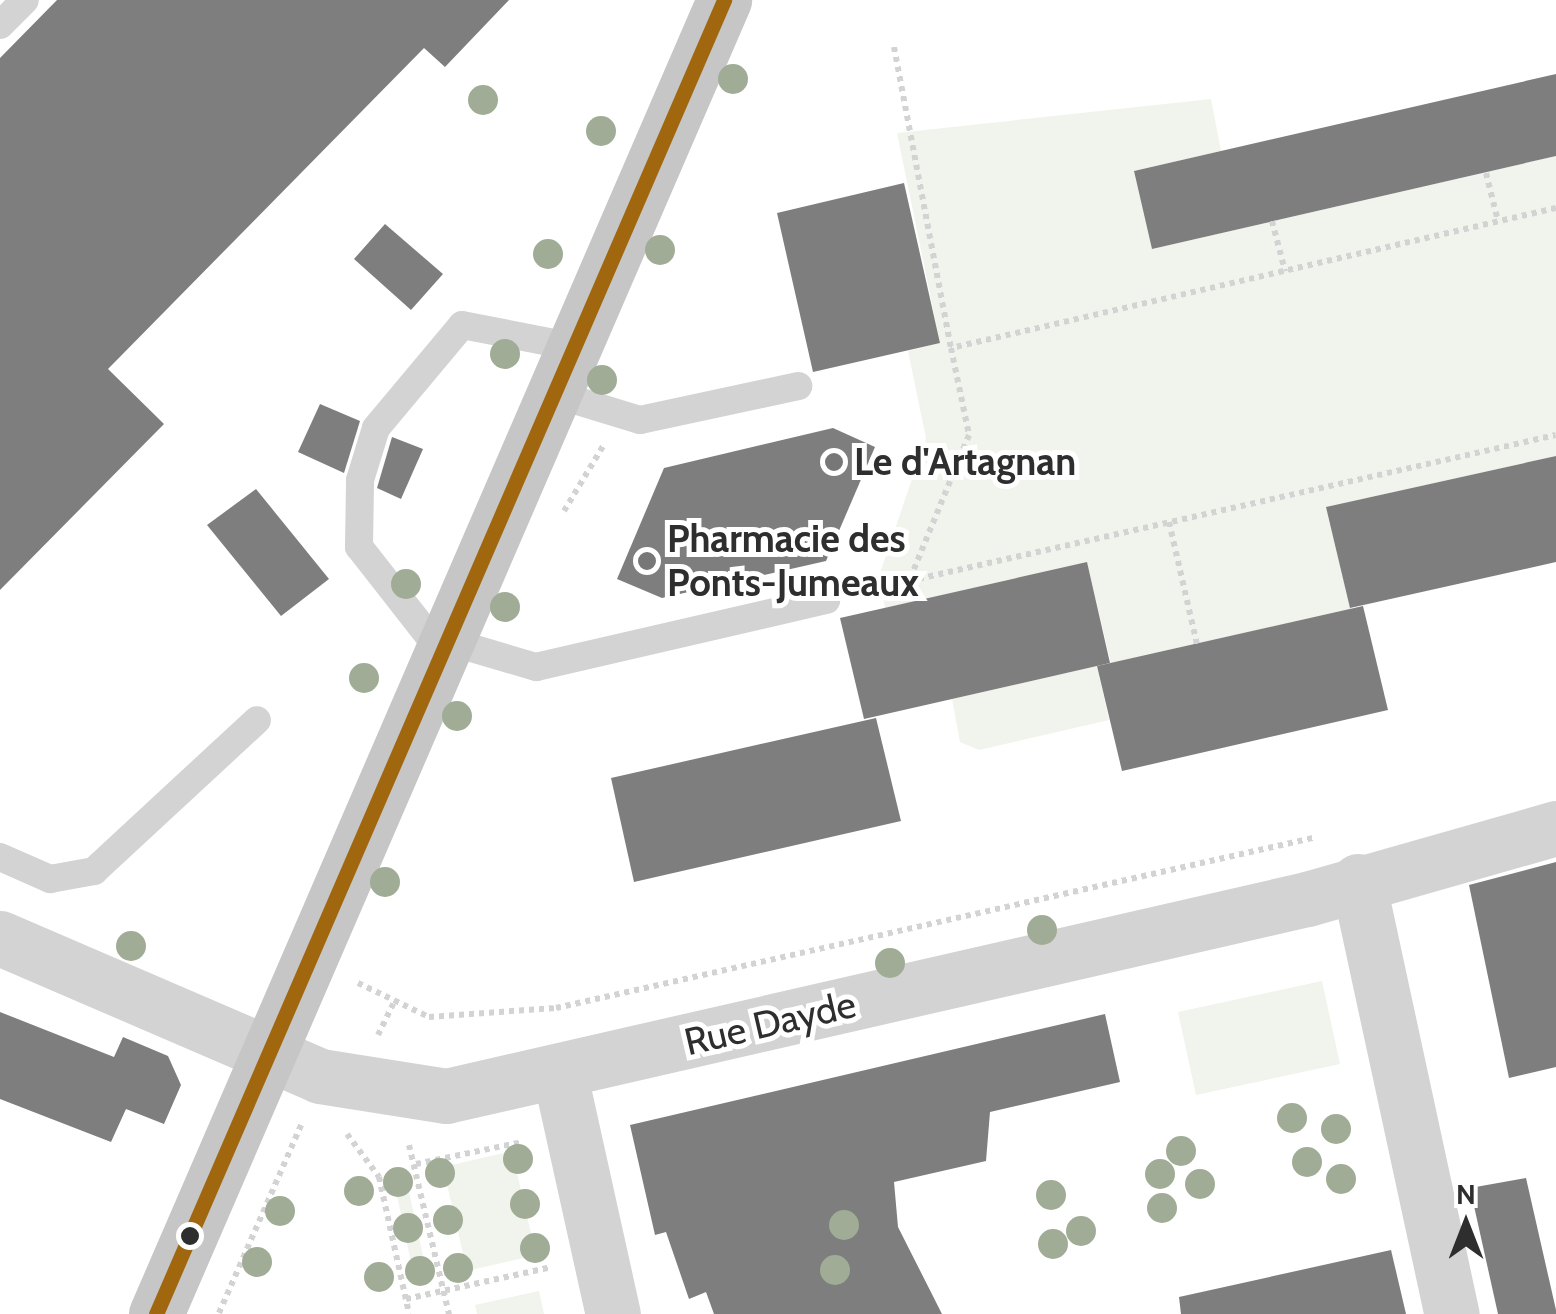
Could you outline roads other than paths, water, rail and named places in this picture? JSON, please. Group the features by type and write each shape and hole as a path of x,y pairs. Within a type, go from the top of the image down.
{"main road":[{"path":"156,1314 274,1049 724,0"}],"street":[{"name":"Rue Dayde","path":"0,938 274,1049 354,1086 446,1096 1358,881 1556,828"},
{"path":"1358,881 1452,1314"},
{"path":"560,1071 566,1263 612,1314"}],"lane":[{"path":"0,25 25,0"},
{"path":"798,386 640,420 565,370 462,325 376,428 360,480 359,547 446,648 536,668 826,600"},
{"path":"0,856 50,879 94,871 257,720"}],"place":[{"name":"Le d'Artagnan","path":"834,462"},
{"name":"Pharmacie des Ponts-Jumeaux","path":"647,561"}]}
